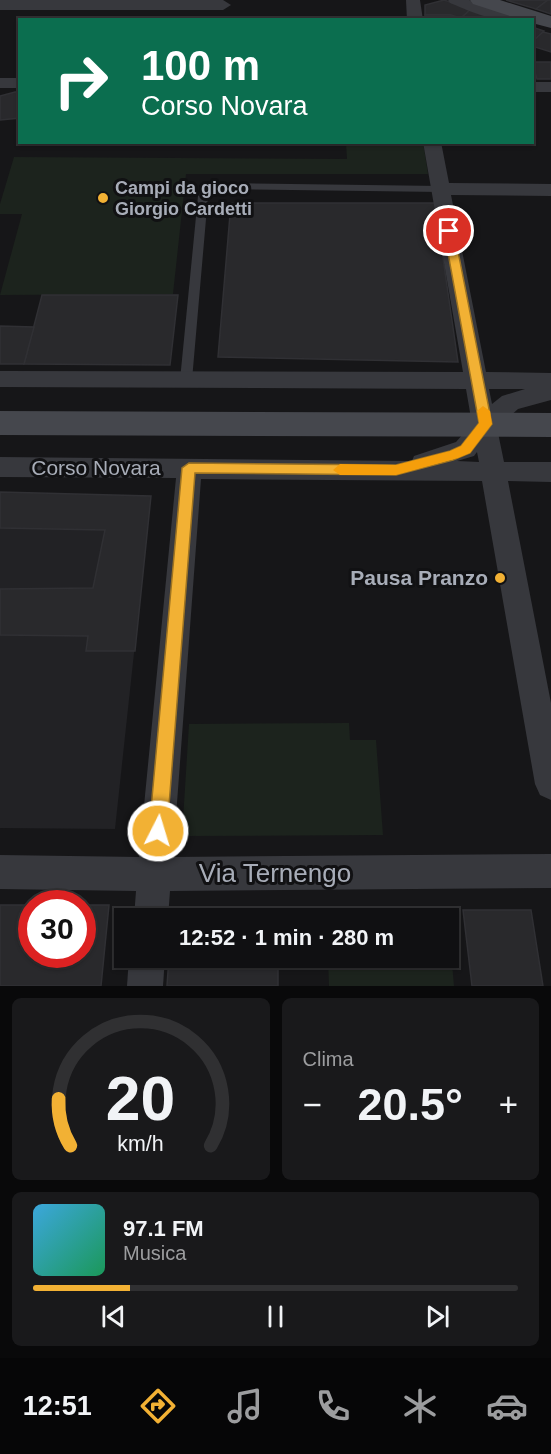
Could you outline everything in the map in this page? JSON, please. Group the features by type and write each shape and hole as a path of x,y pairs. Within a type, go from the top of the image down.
{"main road":[{"path":"480,0 551,22"},
{"name":"Corso Novara","path":"0,423 551,425"}],"street":[{"path":"413,0 415,18"},
{"path":"455,0 499,14 514,11"},
{"path":"0,5 222,8"},
{"path":"0,82 18,83"},
{"path":"534,87 551,87"},
{"path":"432,144 551,784"},
{"path":"441,189 551,190"},
{"path":"0,379 551,381"},
{"path":"396,470 453,455 465,449 486,424 510,402 551,391"},
{"name":"Corso Novara","path":"0,467 551,472"},
{"path":"151,908 189,468"},
{"name":"Via Ternengo","path":"0,872 154,874 551,871"},
{"path":"145,986 146,968"}],"lane":[{"path":"186,380 203,196 209,189 223,186 441,189"}],"shaded area":[{"path":"346,144 423,144 428,174 186,174 173,294 0,295 22,214 0,214 0,204 14,157 347,159"},
{"path":"0,492 151,496 115,829 0,828"},
{"path":"349,723 350,740 376,740 383,835 182,836 189,724"},
{"path":"328,968 452,968 454,986 329,986"}],"building":[{"path":"444,0 471,9 461,18 451,15 425,15 425,5"},
{"path":"506,0 548,0 536,9"},
{"path":"551,0 551,14 536,9"},
{"path":"471,9 502,18 461,18"},
{"path":"425,15 451,15 452,18 426,18"},
{"path":"534,28 544,31 534,40"},
{"path":"543,32 551,34 551,52 534,47 534,40"},
{"path":"534,62 551,62 551,79 537,79"},
{"path":"18,92 18,118 0,120 0,96"},
{"path":"231,203 435,203 458,362 218,357"},
{"path":"42,295 178,295 170,365 24,364"},
{"path":"0,326 34,327 24,364 0,364"},
{"path":"0,492 151,496 135,651 86,651 88,636 0,635 0,589 93,588 105,530 0,528"},
{"path":"0,905 18,905 18,968 96,968 96,905 109,905 101,986 0,986"},
{"path":"463,910 531,910 543,986 472,986"},
{"path":"168,968 278,968 278,986 167,986"}],"slow traffic":[{"path":"340,470 396,470 453,455 465,449 486,424 483,411"}],"place":[{"name":"Campi da gioco Giorgio Cardetti","path":"103,198"},
{"name":"Pausa Pranzo","path":"500,578"}],"route":[{"path":"158,831 189,468 396,470 453,455 465,449 486,424 449,231"}]}
